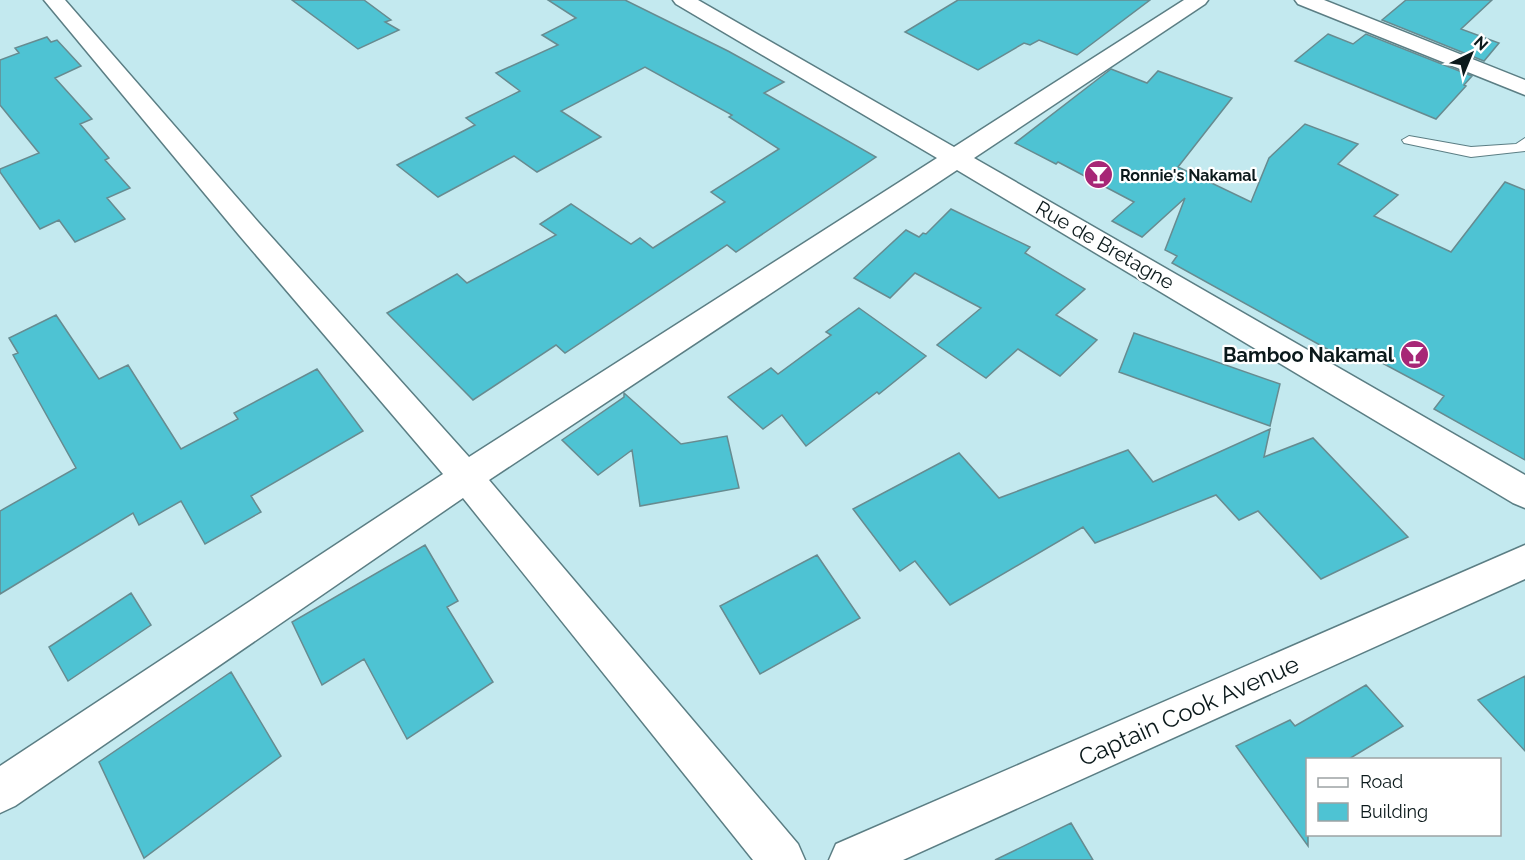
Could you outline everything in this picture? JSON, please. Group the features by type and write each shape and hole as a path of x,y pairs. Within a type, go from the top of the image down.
{"street":[{"path":"54,0 249,229 466,477 782,860"},
{"name":"Rue de Bretagne","path":"683,0 1525,492"},
{"path":"0,791 466,477 1198,0"},
{"path":"1305,0 1525,88"},
{"name":"Captain Cook Avenue","path":"852,860 1525,561"}],"lane":[{"path":"1409,140 1471,152 1520,148 1525,143"}],"building":[{"path":"292,0 364,0 391,20 385,22 399,30 358,49"},
{"path":"548,0 625,0 728,51 784,82 764,93 876,157 736,252 727,245 565,353 556,345 473,400 387,313 457,274 467,283 556,235 540,224 571,204 631,244 640,238 653,248 725,202 711,192 779,149 729,117 732,115 645,67 561,111 601,137 537,172 514,156 438,197 397,165 475,125 466,118 520,91 496,73 558,45 542,35 576,18"},
{"path":"958,0 1150,0 1077,55 1039,40 1030,45 1024,43 978,70 905,32"},
{"path":"1406,0 1492,0 1461,29 1499,43 1484,61 1382,20"},
{"path":"1328,34 1353,44 1366,34 1472,76 1464,85 1466,86 1436,119 1295,61"},
{"path":"47,37 51,42 57,40 81,66 55,78 92,119 80,124 109,158 105,160 130,188 107,198 125,219 75,242 59,220 40,229 0,172 0,169 39,153 0,105 0,60 19,53 15,48"},
{"path":"1111,69 1147,83 1158,71 1232,98 1178,167 1251,202 1269,158 1305,124 1358,144 1338,164 1398,195 1374,216 1451,252 1505,182 1525,190 1525,460 1434,409 1444,396 1356,349 1347,360 1172,263 1177,256 1165,250 1185,198 1142,237 1112,221 1134,202 1058,162 1056,164 1015,143"},
{"path":"951,209 1030,247 1025,253 1085,289 1056,315 1097,340 1060,376 1018,349 986,378 937,345 981,308 915,273 890,298 854,278 906,230 919,237 923,233 926,234"},
{"path":"859,308 926,356 879,394 877,392 806,446 782,415 763,429 728,397 771,368 778,374 831,335 826,332"},
{"path":"56,315 99,379 128,365 181,449 238,419 234,413 317,369 363,431 251,496 261,512 205,544 181,501 139,525 133,513 0,594 0,511 76,468 13,355 18,353 9,338"},
{"path":"1134,333 1280,384 1270,426 1119,372"},
{"path":"624,393 681,444 727,436 739,488 640,506 632,450 598,475 562,440 624,397"},
{"path":"1270,429 1264,457 1313,438 1408,537 1321,579 1258,511 1239,520 1216,495 1095,543 1083,527 950,605 915,561 900,571 853,509 959,453 999,498 1128,450 1153,482"},
{"path":"425,545 458,601 447,607 493,682 407,739 364,659 322,685 292,622"},
{"path":"817,555 860,618 760,674 720,606"},
{"path":"131,593 151,625 68,681 49,647"},
{"path":"231,672 281,756 144,858 99,762"},
{"path":"1525,676 1525,751 1478,700"},
{"path":"1366,685 1403,726 1351,758 1306,758 1308,846 1236,746 1290,720 1295,726"},
{"path":"1071,823 1093,860 995,860"}],"place":[{"name":"Ronnie's Nakamal","path":"1099,175"},
{"name":"Bamboo Nakamal","path":"1415,355"}]}
